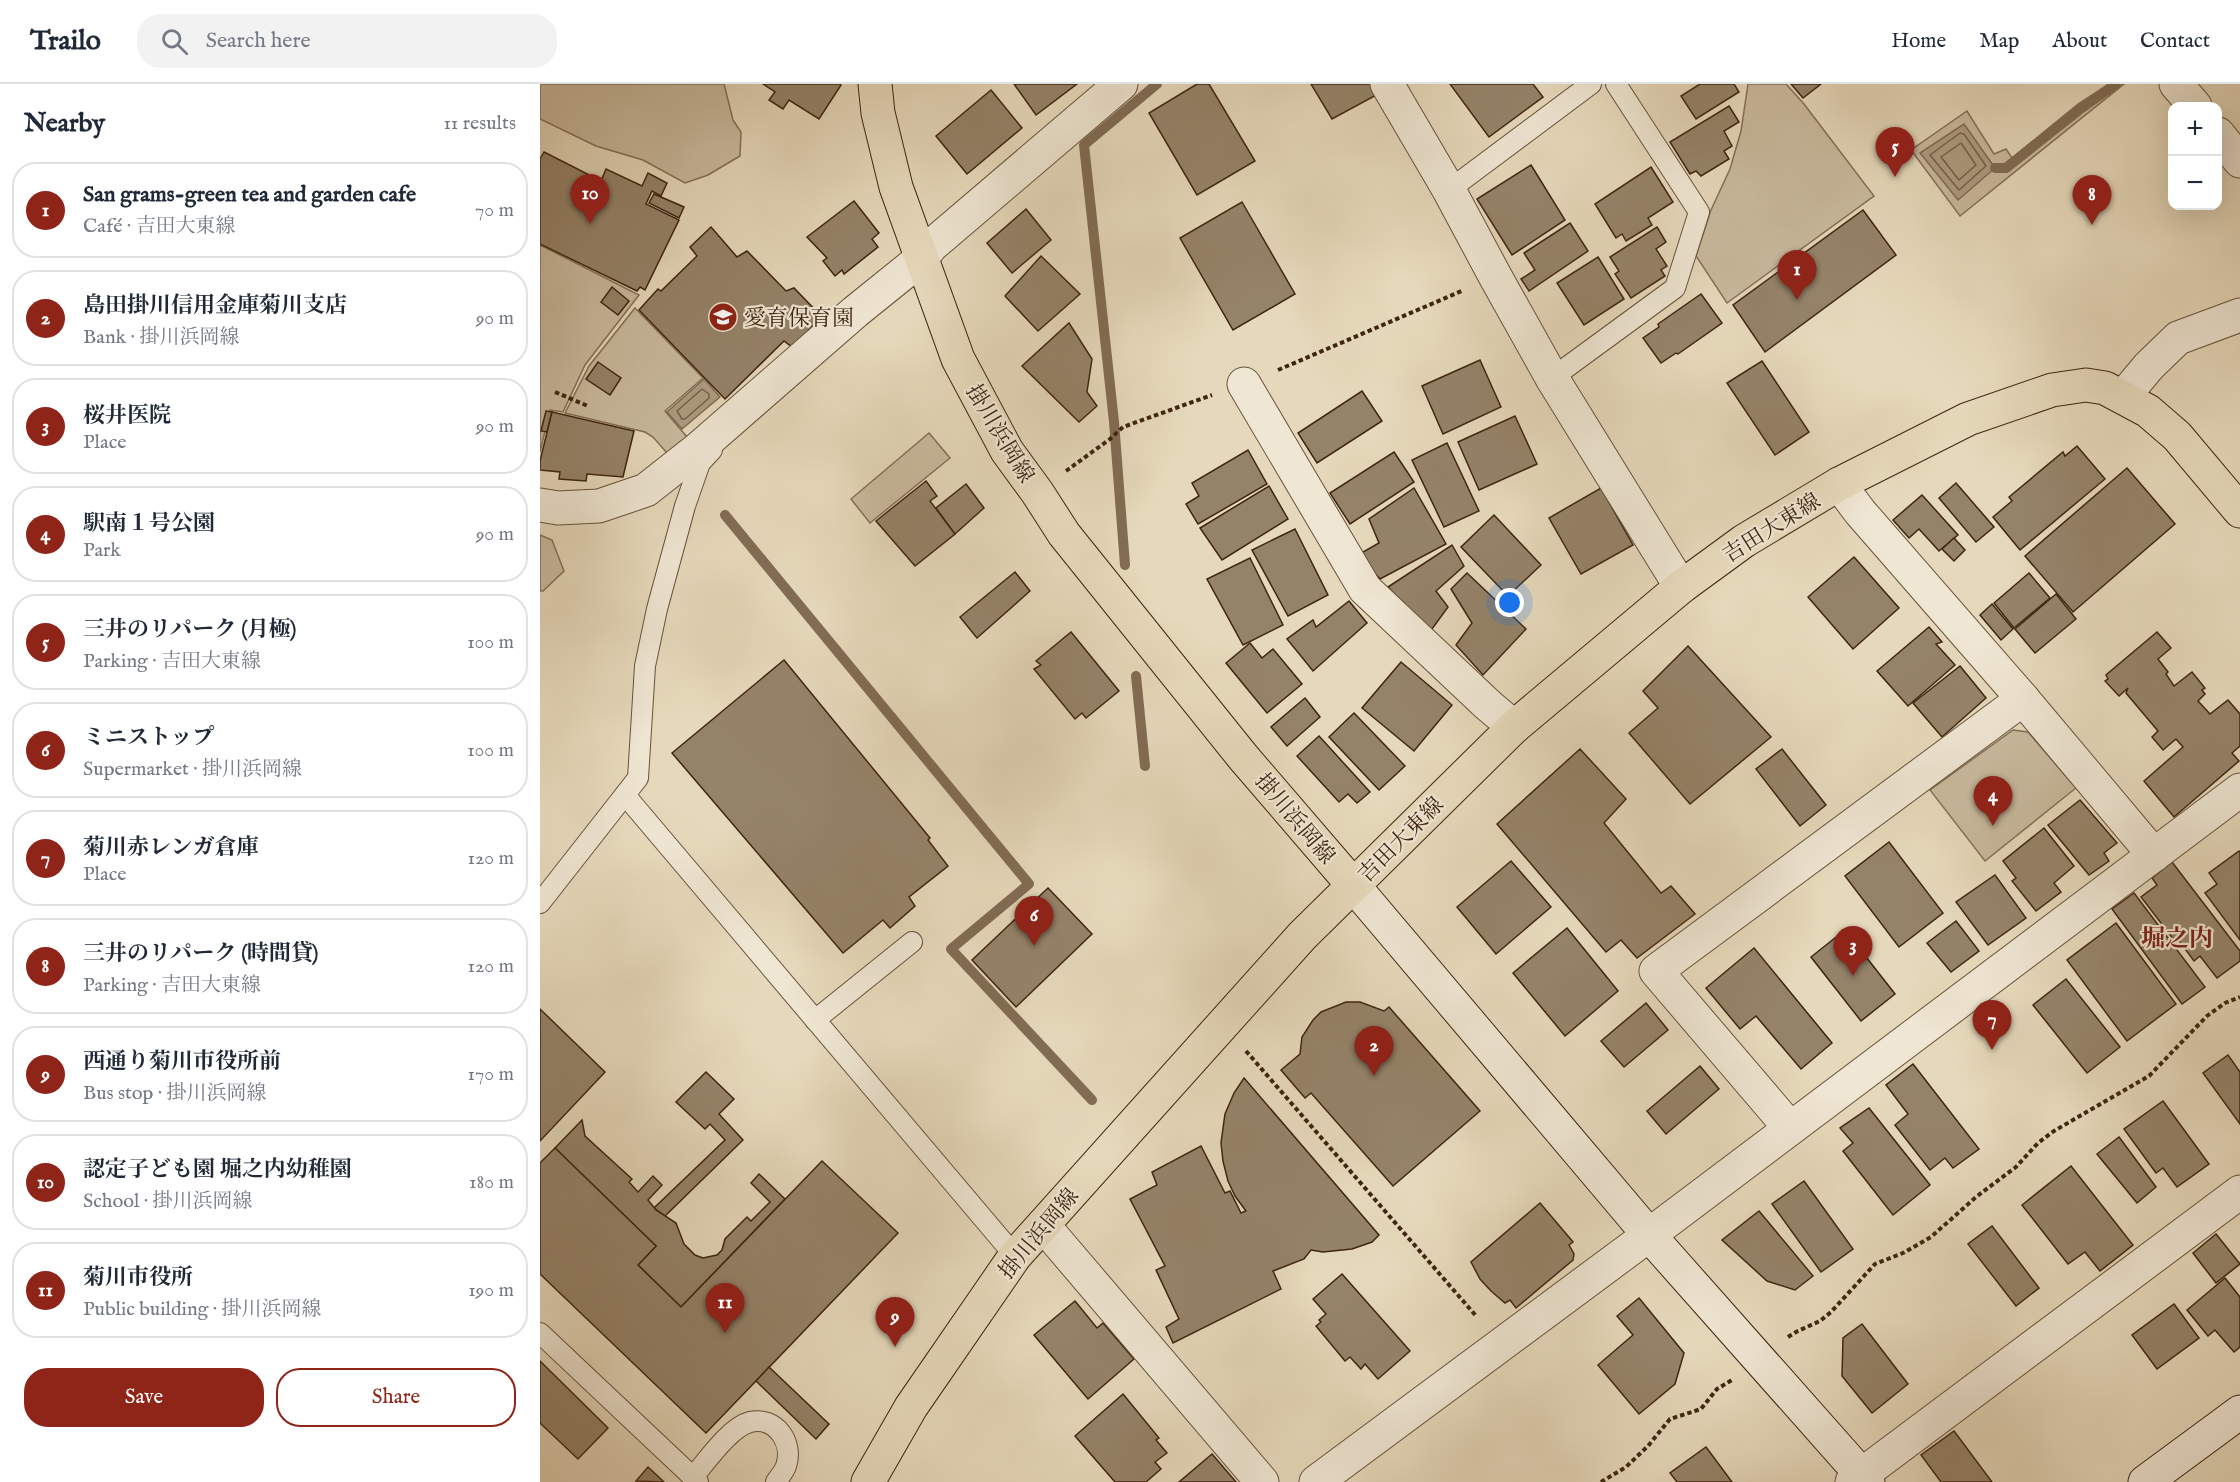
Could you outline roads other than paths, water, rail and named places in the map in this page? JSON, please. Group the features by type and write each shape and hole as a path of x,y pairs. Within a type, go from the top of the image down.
{"main road":[{"name":"掛川浜岡線","path":"868,1482 911,1407 1015,1256 1222,1023 1302,936 1353,885 1243,757 1072,543 1007,452 958,358 896,187 878,113 875,84"},
{"name":"吉田大東線","path":"1353,885 1514,727 1681,587 1744,541 1839,484 1968,419 2052,390 2086,385 2105,388 2148,411 2177,436 2240,511"}],"street":[{"path":"540,505 558,508 599,506 646,490 922,258 940,239 1121,84"},
{"path":"1387,84 1449,190 1494,276 1552,378 1681,587"},
{"path":"2176,84 2192,102"},
{"path":"2222,140 2240,161"},
{"path":"2123,397 2149,366 2178,338 2240,315"},
{"path":"1244,384 1365,589 1514,727"},
{"path":"1839,484 1860,512 2023,699 2154,855"},
{"path":"1790,1128 1656,972 2023,699"},
{"path":"1316,1482 1649,1235 2240,790"},
{"path":"1353,885 1860,1480 2240,1192"},
{"path":"1043,1225 1262,1482"},
{"path":"2145,1482 2240,1412"}],"lane":[{"path":"1449,190 1591,84"},
{"path":"1552,378 1675,288 1699,212 1616,84"},
{"path":"540,903 638,778 645,666 657,609 685,506 700,463 750,404"},
{"path":"625,795 1015,1256"},
{"path":"815,1020 912,942"},
{"path":"540,1333 695,1480 739,1428 750,1422 771,1424 779,1430 788,1452 786,1467 776,1482"}],"water":[{"path":"1964,124 1995,168 1958,200 1920,153"},
{"path":"704,379 720,397 682,429 667,412"}],"waterway":[{"path":"1125,565 1114,422 1084,145 1157,84"},
{"path":"1995,168 2006,168 2116,84"},
{"path":"725,515 1029,884 951,949 1092,1100"},
{"path":"1136,676 1145,766"}],"place":[{"name":"三井のリパーク (月極)","path":"1895,177"},
{"name":"認定子ども園 堀之内幼稚園","path":"590,224"},
{"name":"三井のリパーク (時間貸)","path":"2092,225"},
{"name":"San grams-green tea and garden cafe","path":"1797,300"},
{"name":"愛育保育園","path":"723,317"},
{"name":"駅南１号公園","path":"1993,826"},
{"name":"ミニストップ","path":"1034,946"},
{"name":"桜井医院","path":"1853,976"},
{"name":"菊川赤レンガ倉庫","path":"1992,1050"},
{"name":"島田掛川信用金庫菊川支店","path":"1374,1076"},
{"name":"菊川市役所","path":"725,1333"},
{"name":"西通り菊川市役所前","path":"895,1347"}],"district":[{"name":"堀之内","path":"2177,938"}]}
